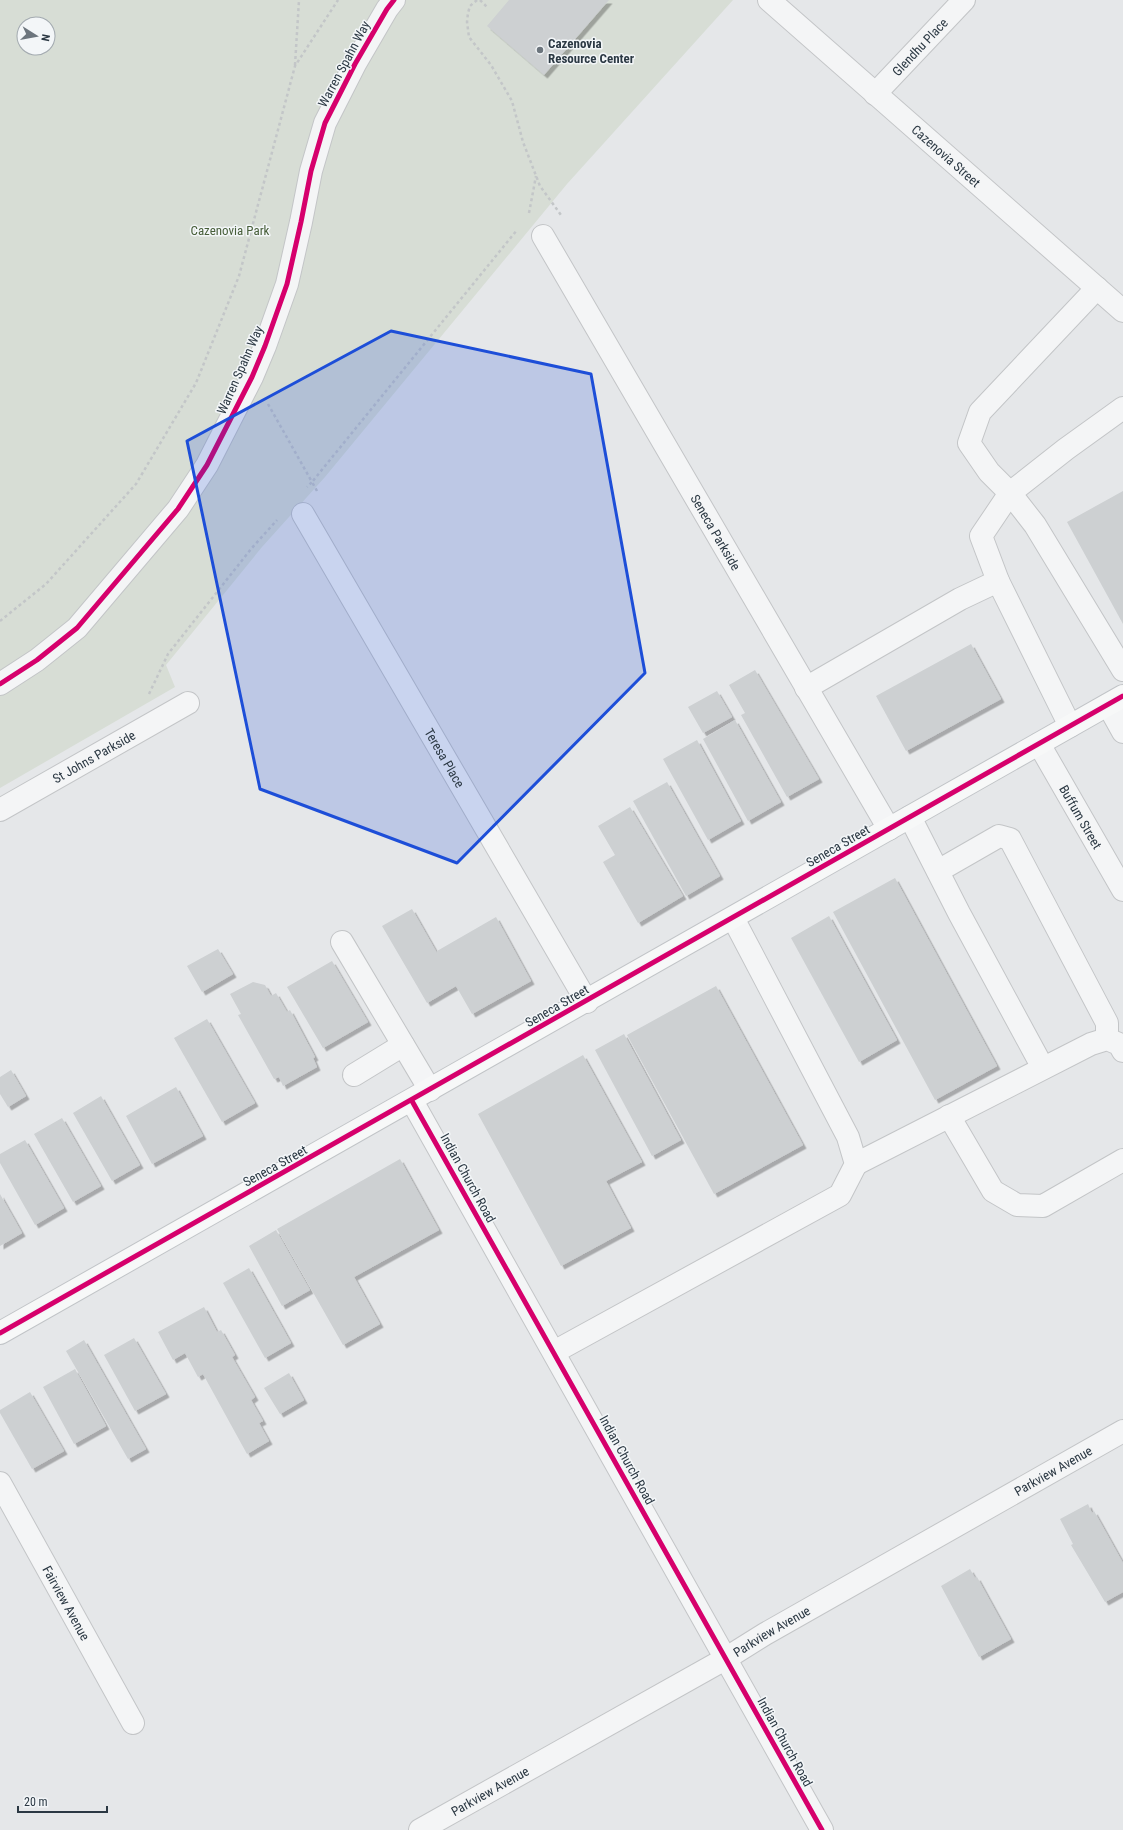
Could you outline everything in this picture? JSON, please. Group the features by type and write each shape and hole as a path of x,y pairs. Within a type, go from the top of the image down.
{"main road":[{"name":"Seneca Street","path":"0,1333 587,1002 1115,700"}],"street":[{"name":"Warren Spahn Way","path":"0,684 37,660 77,628 178,509 207,465 252,377 265,346 287,284 311,171 324,123 355,64 387,9 394,0"},
{"name":"Cazenovia Street","path":"769,0 1123,311"},
{"name":"Glendhu Place","path":"875,94 964,0"},
{"name":"Seneca Parkside","path":"543,236 889,829"},
{"path":"1097,288 980,412 969,443 989,472 1010,493 1035,525 1123,670"},
{"path":"1070,726 998,581 982,536 1010,493 1066,449 1123,408"},
{"name":"Teresa Place","path":"292,515 587,1002"},
{"path":"806,688 960,599 998,581"},
{"path":"1115,700 1123,732"},
{"name":"St Johns Parkside","path":"0,810 188,703"},
{"name":"Buffum Street","path":"1039,744 1123,890"},
{"path":"910,817 1043,1068"},
{"path":"554,1352 840,1196 856,1164 1090,1044 1115,1045 1107,1023 1010,838 998,836 938,871"},
{"path":"733,918 848,1137 856,1164"},
{"name":"Indian Church Road","path":"342,942 403,1045 421,1096 554,1352 822,1830"},
{"path":"354,1075 403,1045"},
{"path":"949,1116 993,1191 1017,1205 1043,1206 1123,1160"},
{"name":"Parkview Avenue","path":"420,1830 725,1659 765,1634 1123,1431"},
{"name":"Fairview Avenue","path":"0,1483 133,1723"}],"path":[{"path":"0,621 46,584 136,484 196,383 239,276 295,66 299,0"},
{"path":"295,66 338,0"},
{"path":"487,7 478,0 470,6 467,22 469,36 492,65 512,101 524,142 540,186 564,219 543,236"},
{"path":"529,214 536,176"},
{"path":"302,492 312,482 519,227"},
{"path":"266,401 312,482"},
{"path":"139,731 150,691 168,654 251,549 292,515"}],"highlighted area":[{"path":"391,331 591,374 645,673 457,863 260,789 187,441"}],"green space":[{"name":"Cazenovia Park","path":"0,0 733,0 567,184 325,477 262,547 166,665 175,687 0,788"}],"building":[{"name":"Cazenovia Resource Center","path":"509,0 609,0 544,75 487,26"},
{"path":"1123,491 1123,624 1067,522"},
{"path":"971,644 1001,699 906,751 876,696"},
{"path":"755,670 819,779 787,797 741,715 745,713 729,685"},
{"path":"717,691 732,717 703,733 688,707"},
{"path":"735,720 781,802 748,821 703,739"},
{"path":"697,740 741,821 708,840 663,759"},
{"path":"667,782 720,876 686,896 633,801"},
{"path":"630,807 683,896 638,923 603,862 615,855 598,826"},
{"path":"895,878 997,1066 935,1100 833,912"},
{"path":"412,909 437,953 437,951 496,917 531,981 472,1014 456,986 427,1003 382,926"},
{"path":"829,916 897,1040 859,1062 791,938"},
{"path":"218,949 233,974 202,992 187,966"},
{"path":"332,961 368,1022 323,1048 287,987"},
{"path":"253,982 265,985 271,996 276,993 287,1012 290,1010 315,1057 313,1058 317,1067 283,1086 279,1077 274,1079 238,1015 241,1014 230,994"},
{"path":"716,986 803,1145 714,1194 627,1035"},
{"path":"207,1019 255,1103 222,1122 174,1038"},
{"path":"624,1034 681,1140 652,1156 595,1050"},
{"path":"583,1055 642,1162 606,1181 631,1228 561,1266 478,1114"},
{"path":"11,1070 26,1096 8,1107 0,1094 0,1077"},
{"path":"176,1087 203,1136 152,1164 126,1116"},
{"path":"101,1096 140,1165 112,1181 73,1113"},
{"path":"62,1118 101,1186 73,1202 34,1134"},
{"path":"25,1140 64,1208 35,1225 0,1163 0,1154"},
{"path":"400,1159 439,1230 354,1277 380,1324 343,1345 277,1229"},
{"path":"0,1194 22,1233 0,1246"},
{"path":"276,1230 310,1290 282,1306 249,1246"},
{"path":"249,1268 291,1343 265,1358 223,1283"},
{"path":"204,1307 217,1332 221,1330 235,1355 232,1357 255,1397 251,1400 263,1421 259,1423 269,1441 247,1454 203,1374 198,1377 185,1353 173,1360 158,1332"},
{"path":"134,1338 166,1394 135,1411 104,1355"},
{"path":"84,1340 146,1449 128,1459 66,1351"},
{"path":"75,1369 106,1426 74,1444 43,1387"},
{"path":"289,1373 304,1400 280,1414 264,1388"},
{"path":"30,1392 64,1451 32,1469 0,1413 0,1410"},
{"path":"1088,1504 1092,1513 1094,1511 1123,1563 1123,1592 1105,1602 1071,1545 1073,1544 1060,1519"},
{"path":"970,1569 975,1578 977,1577 1011,1639 979,1657 941,1586"}],"cycle path":[{"path":"0,684 37,660 77,628 178,509 207,465 252,377 265,346 287,284 311,171 325,123 355,64 387,9 394,0"},
{"path":"0,1333 1123,696"},
{"path":"412,1101 822,1830"}],"place":[{"name":"Cazenovia Resource Center","path":"540,50"}]}
